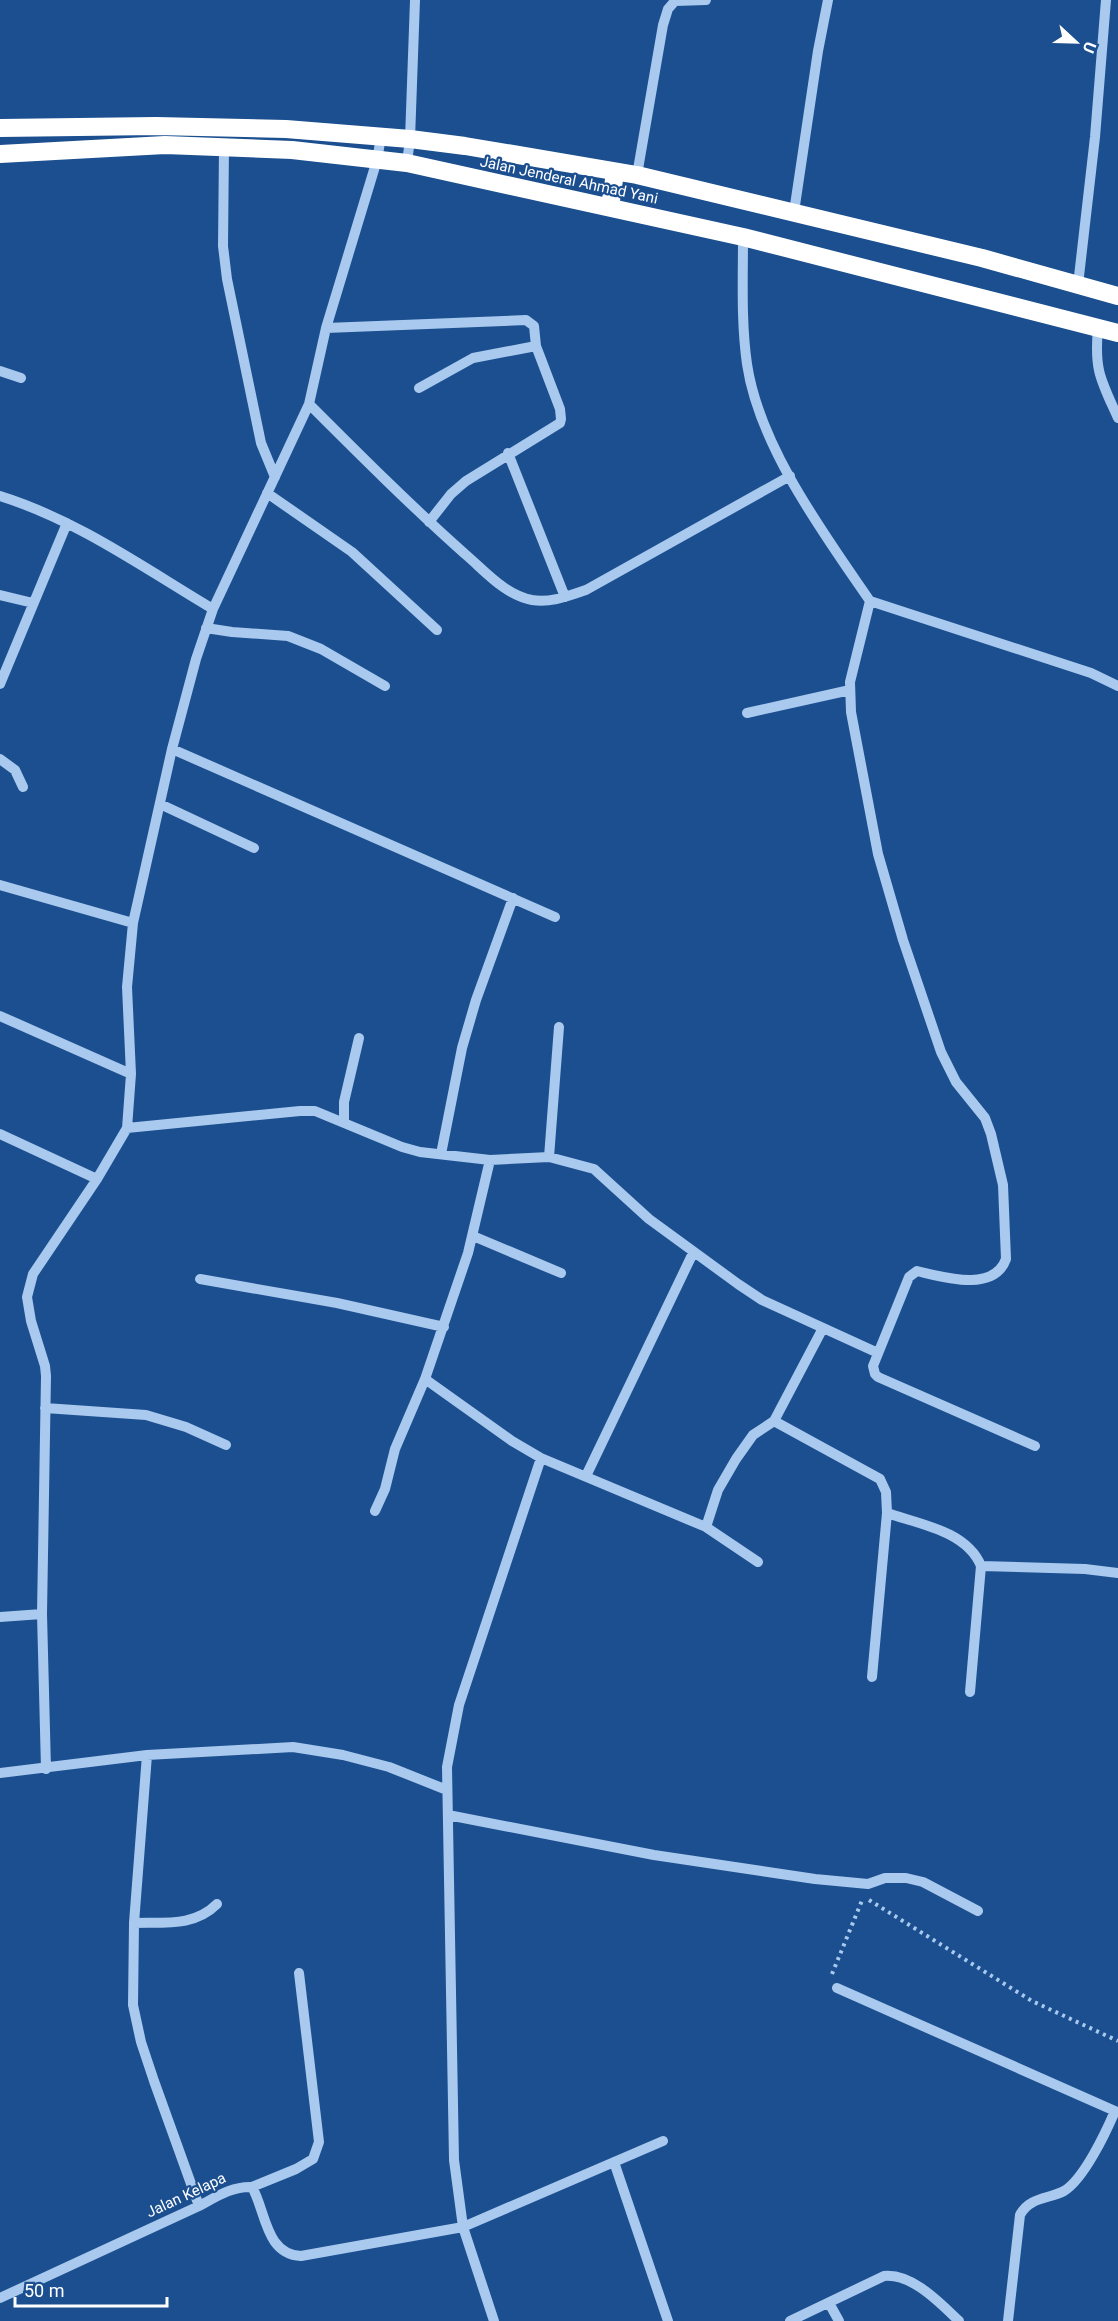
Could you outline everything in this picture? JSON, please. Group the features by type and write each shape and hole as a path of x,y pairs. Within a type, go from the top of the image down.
{"highway":[{"name":"Jalan Jenderal Ahmad Yani","path":"0,128 286,129 465,146 636,175 982,258 1118,296"},
{"name":"Jalan Jenderal Ahmad Yani","path":"0,154 165,145 292,150 407,163 743,237 1118,333"},
{"path":"610,207 615,173"}],"street":[{"path":"407,163 410,139 415,0"},
{"path":"636,175 663,25 668,9 675,1 706,0"},
{"path":"794,212 828,0"},
{"path":"1078,285 1095,137 1106,0"},
{"path":"46,1769 42,1614 45,1366 31,1321 27,1297 33,1274 97,1179 127,1128 131,1074 128,987 133,923 172,749 213,609 309,404 326,328 377,160 381,137"},
{"path":"224,147 223,246 227,279 261,442 275,477"},
{"path":"743,237 744,330 747,366 760,416 812,516 870,601 1091,673 1118,686"},
{"path":"326,328 526,320 532,322 536,346 560,409 561,419 555,427 508,453 458,487 429,522"},
{"path":"1098,328 1096,354 1098,373 1118,418"},
{"path":"419,388 473,358 536,346"},
{"path":"0,371 21,378"},
{"path":"309,404 429,522 499,584 532,600 549,601 586,590 790,476"},
{"path":"508,453 565,597"},
{"path":"267,493 352,552 437,630"},
{"path":"0,496 31,506 68,523 213,609"},
{"path":"0,684 68,523"},
{"path":"0,596 33,603"},
{"path":"870,601 855,658 850,690 851,712 878,854 903,940 941,1052 956,1082 985,1118 1003,1185 1006,1259 996,1275 971,1280 917,1271 909,1276 873,1366 878,1377 1035,1446"},
{"path":"206,628 232,633 288,636 321,649 385,686"},
{"path":"747,713 850,690"},
{"path":"172,749 555,917"},
{"path":"0,759 15,770 23,787"},
{"path":"160,804 254,848"},
{"path":"0,885 133,923"},
{"path":"441,1154 462,1048 476,1000 513,898"},
{"path":"0,1016 131,1074"},
{"path":"549,1157 559,1027"},
{"path":"344,1122 344,1102 359,1038"},
{"path":"127,1128 315,1111 402,1147 490,1160 549,1157 594,1168 608,1179 628,1201 693,1252 762,1300 878,1353"},
{"path":"0,1134 97,1179"},
{"path":"375,1511 385,1489 395,1449 425,1379 444,1326 473,1236 490,1160"},
{"path":"473,1236 561,1273"},
{"path":"586,1476 693,1252"},
{"path":"200,1279 337,1303 444,1326"},
{"path":"706,1527 718,1490 753,1435 774,1421 823,1328"},
{"path":"425,1379 512,1441 541,1458 706,1527 758,1562"},
{"path":"45,1408 146,1415 186,1427 226,1445"},
{"path":"774,1421 880,1479 886,1492 887,1513 872,1677"},
{"path":"494,2321 463,2227 454,2160 447,1767 459,1705 541,1458"},
{"path":"887,1513 956,1538 977,1555 981,1566 970,1692"},
{"path":"981,1566 1085,1569 1118,1573"},
{"path":"0,1617 42,1614"},
{"path":"0,1773 147,1755 293,1747 389,1767 447,1790"},
{"path":"147,1755 134,1923 133,2005 154,2081 200,2206"},
{"path":"448,1815 654,1855 815,1879 868,1884 885,1878 906,1878 923,1882 978,1911"},
{"path":"134,1923 192,1920 207,1913 217,1904"},
{"name":"Jalan Kelapa","path":"0,2298 200,2206 223,2193 243,2186 252,2187 296,2169 313,2159 319,2142 299,1973"},
{"path":"837,1988 1115,2111 1105,2135 1077,2178 1065,2190 1023,2208 1020,2215 1008,2321"},
{"path":"252,2187 270,2234 278,2247 290,2255 310,2254 463,2227 663,2140"},
{"path":"614,2162 668,2321"},
{"path":"790,2321 884,2276 894,2275 903,2277 918,2287 959,2321"},
{"path":"829,2303 839,2321"}],"path":[{"path":"837,1988 831,1982 832,1970 868,1884"},
{"path":"864,1897 1032,2001 1118,2041"}]}
